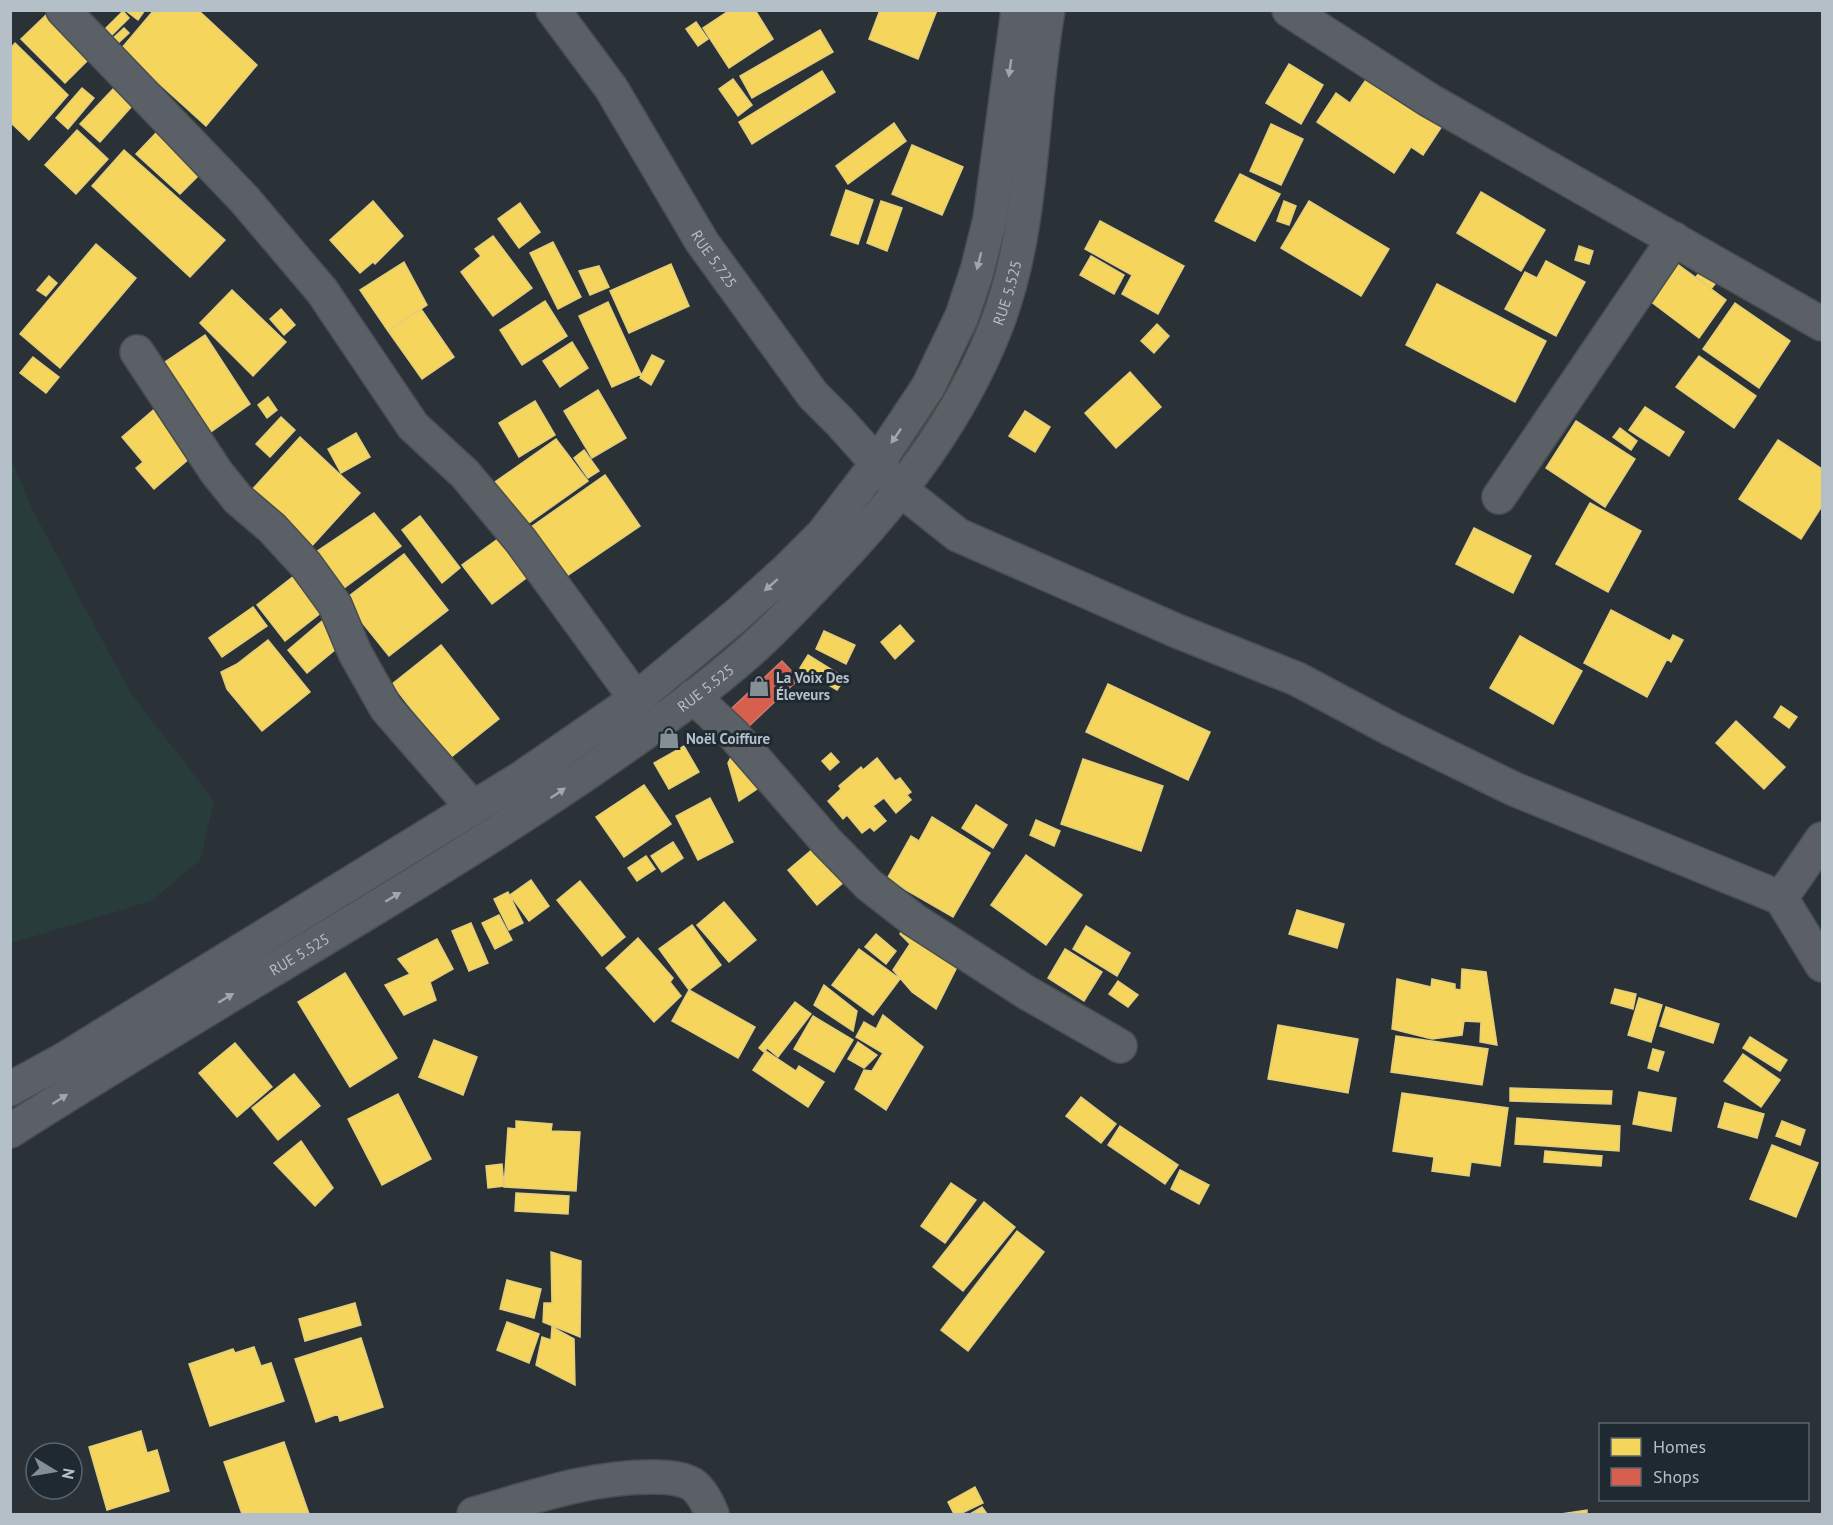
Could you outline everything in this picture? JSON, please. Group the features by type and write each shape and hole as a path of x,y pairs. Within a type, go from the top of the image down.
{"street":[{"path":"63,10 244,199 322,291 413,426 465,474 521,541 636,699"},
{"name":"RUE 5.725","path":"553,10 611,88 702,242 813,395 901,490 958,535 1166,626 1297,679 1393,730 1514,789 1781,898"},
{"path":"10,1089 93,1042 520,779 636,699 681,663 788,569 823,534 876,465 928,387 962,316 977,271 990,219 1018,10"},
{"name":"RUE 5.525","path":"10,1131 78,1087 484,842 634,741 751,650 868,530 901,490 947,423 995,329 1011,279 1023,224 1036,89 1048,10"},
{"path":"1289,10 1429,100 1822,324"},
{"path":"1499,497 1674,239"},
{"path":"137,352 217,473 238,499 272,528 306,565 335,605 355,653 386,708 473,808"},
{"path":"693,696 734,735 827,842 869,885 914,920 1024,991 1120,1046"},
{"path":"1822,839 1781,898 1822,965"},
{"path":"474,1515 585,1483 635,1477 672,1478 692,1484 705,1499 712,1515"}],"green space":[{"path":"11,459 33,511 130,692 214,801 200,860 151,901 11,943"}],"building: Homes":[{"path":"125,10 145,10 138,20"},
{"path":"154,10 198,10 257,65 206,126 121,49"},
{"path":"730,10 755,10 773,39 729,68 703,28"},
{"path":"880,10 937,10 918,59 869,39"},
{"path":"123,11 129,18 111,36 105,29"},
{"path":"46,15 89,59 65,83 21,39"},
{"path":"696,22 708,39 698,46 686,29"},
{"path":"124,28 129,33 117,44 113,38"},
{"path":"820,30 833,52 752,98 740,76"},
{"path":"15,43 68,95 29,140 10,122 10,49"},
{"path":"1289,64 1323,85 1301,124 1266,103"},
{"path":"822,71 835,92 752,144 739,122"},
{"path":"1372,71 1446,120 1423,155 1411,147 1394,173 1317,122 1336,93 1350,103"},
{"path":"733,79 752,105 738,116 719,89"},
{"path":"82,88 94,98 68,129 56,118"},
{"path":"113,89 132,106 100,142 80,124"},
{"path":"894,123 906,141 848,184 836,166"},
{"path":"1271,124 1303,139 1281,185 1250,171"},
{"path":"77,130 108,159 76,194 45,165"},
{"path":"156,133 202,172 180,194 136,154"},
{"path":"912,145 963,167 942,215 892,194"},
{"path":"124,150 225,240 190,277 92,186"},
{"path":"1240,174 1280,194 1255,241 1215,221"},
{"path":"846,190 873,200 858,244 831,235"},
{"path":"1481,192 1545,230 1521,271 1457,233"},
{"path":"373,201 403,236 375,264 373,262 360,273 330,240"},
{"path":"881,201 902,208 887,251 867,243"},
{"path":"1284,201 1296,206 1289,225 1277,221"},
{"path":"1309,201 1389,249 1361,296 1281,248"},
{"path":"520,203 540,232 519,248 498,219"},
{"path":"1100,221 1184,266 1158,314 1122,294 1132,275 1085,249"},
{"path":"493,236 532,288 493,316 461,272 481,256 475,249"},
{"path":"553,242 581,297 558,309 530,253"},
{"path":"96,244 136,278 60,368 20,334"},
{"path":"1579,246 1593,251 1589,264 1575,260"},
{"path":"1091,256 1124,275 1114,294 1080,275"},
{"path":"1546,261 1585,282 1556,336 1505,309 1525,272 1537,278"},
{"path":"404,262 427,305 388,331 360,290"},
{"path":"1676,263 1726,300 1699,338 1642,295"},
{"path":"671,264 689,306 629,333 610,291"},
{"path":"599,266 609,287 590,295 579,271"},
{"path":"1703,268 1718,280 1711,289 1696,277"},
{"path":"49,276 57,283 46,296 37,290"},
{"path":"1437,284 1546,341 1515,402 1406,345"},
{"path":"232,290 286,342 253,376 200,323"},
{"path":"545,301 567,336 522,365 500,330"},
{"path":"608,302 641,374 612,387 579,316"},
{"path":"1735,303 1790,341 1759,388 1703,349"},
{"path":"281,309 295,325 284,335 270,319"},
{"path":"421,309 454,357 422,379 388,331"},
{"path":"1157,324 1169,336 1154,353 1141,341"},
{"path":"205,335 250,404 201,439 162,364"},
{"path":"572,342 588,368 560,387 543,361"},
{"path":"652,355 664,361 651,385 640,378"},
{"path":"1699,356 1756,396 1734,428 1676,387"},
{"path":"33,357 59,377 46,393 20,373"},
{"path":"1130,372 1161,407 1116,448 1085,413"},
{"path":"598,390 626,438 592,458 564,411"},
{"path":"268,397 277,410 267,418 258,405"},
{"path":"535,401 555,435 519,457 499,423"},
{"path":"158,406 197,452 154,489 136,468 143,462 122,437"},
{"path":"1645,407 1684,432 1669,456 1629,430"},
{"path":"1025,411 1050,427 1035,452 1009,436"},
{"path":"281,417 295,430 270,457 256,444"},
{"path":"1576,421 1635,459 1605,507 1546,468"},
{"path":"1620,428 1637,441 1631,450 1613,437"},
{"path":"356,433 370,457 341,473 328,449"},
{"path":"300,437 360,493 310,548 250,492"},
{"path":"556,439 588,481 526,525 495,482"},
{"path":"1778,440 1822,469 1822,506 1801,539 1739,499"},
{"path":"584,450 599,471 588,478 574,458"},
{"path":"605,475 640,526 558,582 524,532"},
{"path":"1590,503 1641,531 1608,592 1556,564"},
{"path":"374,513 401,546 340,591 313,554"},
{"path":"420,516 460,568 442,583 402,530"},
{"path":"1474,528 1531,556 1513,593 1456,564"},
{"path":"509,531 538,569 492,604 462,565"},
{"path":"404,554 448,610 389,656 344,600"},
{"path":"299,572 327,608 285,641 257,605"},
{"path":"253,607 267,626 222,657 209,638"},
{"path":"1611,610 1670,641 1673,635 1683,640 1671,662 1667,659 1647,697 1584,663"},
{"path":"322,621 341,645 307,673 288,650"},
{"path":"900,625 914,641 895,659 881,642"},
{"path":"824,631 855,645 846,664 816,649"},
{"path":"1520,636 1582,671 1553,724 1490,688"},
{"path":"268,640 310,692 262,731 227,689 221,672 237,664"},
{"path":"441,645 499,719 450,758 392,684"},
{"path":"808,655 845,678 837,690 800,668"},
{"path":"1108,684 1210,732 1188,780 1086,732"},
{"path":"1781,706 1797,717 1789,728 1774,717"},
{"path":"1736,721 1785,767 1764,789 1716,743"},
{"path":"739,742 766,783 739,801 728,763"},
{"path":"684,746 699,772 669,789 654,763"},
{"path":"831,753 839,762 830,770 822,761"},
{"path":"877,758 895,781 900,778 911,792 907,795 911,800 896,813 884,798 873,806 886,821 874,831 870,827 862,833 847,815 843,819 828,801 841,789 839,786 861,767 863,770"},
{"path":"1083,759 1163,786 1141,851 1061,824"},
{"path":"644,785 671,824 624,857 596,817"},
{"path":"710,798 733,842 698,860 676,816"},
{"path":"976,805 1007,825 993,848 962,828"},
{"path":"932,817 990,853 953,917 887,879 911,836 919,841"},
{"path":"1036,820 1060,831 1054,846 1030,835"},
{"path":"673,842 683,858 662,872 651,856"},
{"path":"814,848 844,882 817,905 788,870"},
{"path":"1026,855 1082,895 1046,945 991,905"},
{"path":"646,856 655,869 637,881 628,868"},
{"path":"531,880 549,906 529,921 510,895"},
{"path":"580,881 625,937 602,956 557,900"},
{"path":"508,892 523,923 509,930 494,899"},
{"path":"724,902 756,940 729,962 697,925"},
{"path":"1297,910 1344,924 1337,948 1289,934"},
{"path":"499,915 512,940 495,949 482,923"},
{"path":"471,923 488,963 469,971 452,931"},
{"path":"907,923 961,959 936,1009 912,992 893,970 910,944 900,934"},
{"path":"692,925 721,965 689,990 659,949"},
{"path":"1086,926 1130,953 1117,976 1073,949"},
{"path":"876,934 896,951 886,964 865,947"},
{"path":"638,938 673,978 670,982 681,996 654,1022 606,968"},
{"path":"437,939 453,969 430,982 436,1000 404,1015 385,985 410,974 398,959"},
{"path":"859,949 900,979 873,1015 832,985"},
{"path":"1065,949 1102,972 1084,1001 1048,978"},
{"path":"1462,969 1486,972 1497,1045 1480,1042 1481,1022 1464,1021 1462,1035 1432,1039 1392,1029 1397,979 1431,987 1432,979 1455,984 1455,989 1461,990"},
{"path":"345,973 397,1058 350,1087 298,1002"},
{"path":"1118,981 1138,995 1128,1007 1109,994"},
{"path":"824,985 857,1011 853,1031 814,1005"},
{"path":"1615,989 1636,994 1633,1009 1611,1003"},
{"path":"689,990 755,1027 738,1058 672,1021"},
{"path":"1639,998 1662,1005 1651,1042 1628,1035"},
{"path":"795,1002 811,1014 778,1057 767,1048 764,1052 759,1048"},
{"path":"1666,1007 1719,1024 1713,1043 1660,1026"},
{"path":"883,1015 923,1047 886,1110 855,1089 864,1070 872,1071 883,1053 856,1037 864,1022 876,1029"},
{"path":"813,1016 853,1040 834,1072 794,1049"},
{"path":"1278,1025 1358,1039 1348,1093 1268,1079"},
{"path":"1396,1036 1488,1049 1482,1085 1391,1072"},
{"path":"1750,1037 1787,1060 1780,1071 1743,1048"},
{"path":"434,1040 477,1057 463,1095 419,1077"},
{"path":"858,1042 877,1055 864,1068 848,1059"},
{"path":"235,1043 272,1087 237,1117 199,1073"},
{"path":"1653,1049 1664,1052 1658,1071 1648,1068"},
{"path":"766,1051 796,1071 799,1066 824,1082 808,1107 753,1070"},
{"path":"1743,1054 1780,1080 1761,1107 1724,1081"},
{"path":"294,1074 320,1106 278,1140 252,1108"},
{"path":"1510,1088 1612,1091 1611,1104 1510,1101"},
{"path":"1639,1092 1676,1098 1671,1131 1633,1124"},
{"path":"1402,1093 1508,1108 1500,1166 1471,1162 1469,1176 1432,1171 1434,1157 1393,1151"},
{"path":"398,1094 431,1159 382,1185 348,1119"},
{"path":"1081,1097 1116,1124 1101,1143 1066,1116"},
{"path":"1725,1103 1764,1114 1757,1138 1718,1127"},
{"path":"1517,1118 1620,1126 1619,1151 1515,1144"},
{"path":"516,1121 552,1124 551,1131 580,1132 576,1191 504,1187 508,1128 516,1129"},
{"path":"1782,1121 1805,1130 1800,1145 1776,1136"},
{"path":"1120,1126 1178,1165 1165,1184 1108,1145"},
{"path":"301,1141 333,1188 315,1206 274,1163"},
{"path":"1772,1145 1818,1163 1796,1217 1750,1199"},
{"path":"1545,1151 1602,1156 1601,1166 1544,1162"},
{"path":"502,1164 504,1186 488,1188 486,1166"},
{"path":"1180,1170 1209,1185 1199,1204 1171,1189"},
{"path":"951,1183 976,1200 945,1243 921,1226"},
{"path":"516,1193 569,1196 568,1214 515,1211"},
{"path":"984,1202 1015,1227 963,1291 933,1267"},
{"path":"1017,1231 1044,1252 968,1351 941,1330"},
{"path":"551,1252 581,1261 580,1337 543,1322 544,1303 552,1303"},
{"path":"507,1280 541,1289 534,1318 500,1309"},
{"path":"355,1303 361,1325 305,1341 299,1319"},
{"path":"507,1322 539,1334 529,1363 497,1350"},
{"path":"552,1327 574,1339 575,1385 536,1365 542,1337 551,1340"},
{"path":"361,1338 383,1407 340,1421 338,1414 316,1422 295,1359"},
{"path":"254,1347 261,1366 271,1363 284,1401 210,1426 189,1364 233,1349 235,1353"},
{"path":"141,1431 147,1453 157,1450 169,1491 107,1510 89,1447"},
{"path":"284,1442 309,1514 242,1514 224,1462"},
{"path":"975,1487 983,1503 960,1514 954,1514 948,1502"},
{"path":"982,1507 987,1514 970,1514"},
{"path":"1587,1510 1587,1514 1561,1514"}],"building: Shops":[{"path":"782,661 799,679 748,727 731,709"}],"place":[{"name":"La Voix Des Éleveurs","path":"759,686"},
{"name":"Noël Coiffure","path":"669,738"}]}
